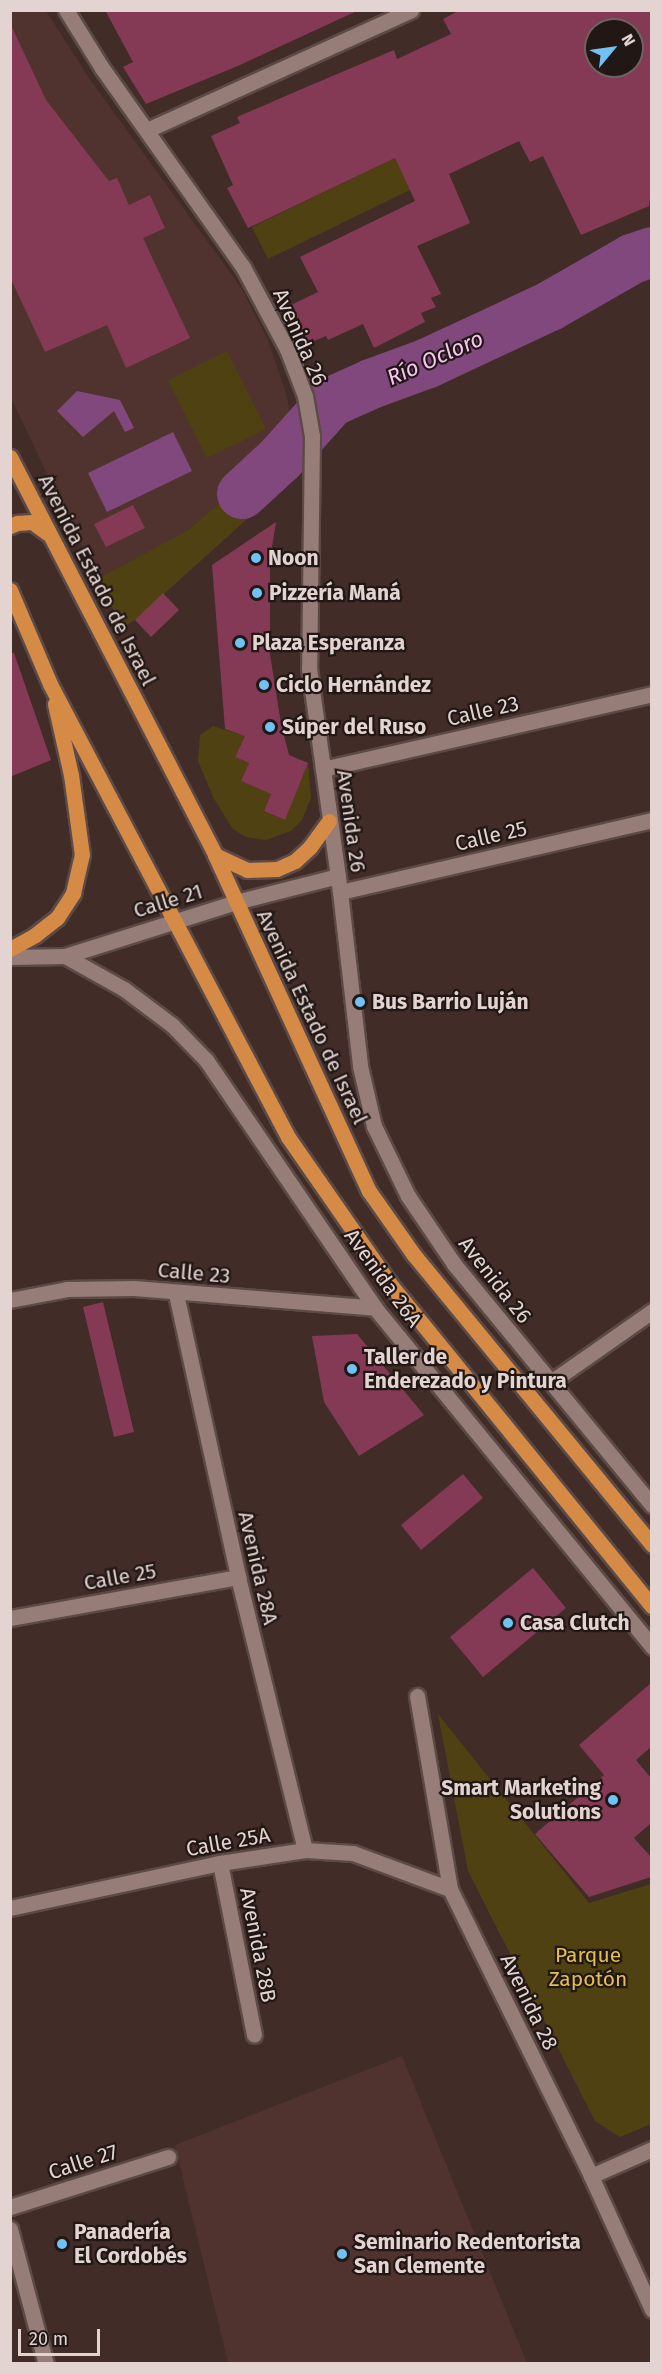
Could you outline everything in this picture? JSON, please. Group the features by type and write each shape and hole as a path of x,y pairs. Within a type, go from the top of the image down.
{"main road":[{"name":"Avenida Estado de Israel","path":"10,457 215,855 369,1191 414,1255 651,1545"},
{"path":"10,526 32,522 45,529 53,540"},
{"path":"10,590 50,684 288,1137 328,1198 390,1284 651,1605"},
{"path":"10,950 57,918 74,893 82,855 71,776 50,684"},
{"path":"215,855 247,870 277,869 303,855 330,821"}],"street":[{"name":"Avenida 26","path":"66,10 102,68 243,267 287,348 305,396 312,436 309,668 339,884 360,1065 374,1126 408,1196 454,1264 651,1505"},
{"path":"147,130 411,10"},
{"name":"Calle 23","path":"323,768 651,694"},
{"name":"Calle 25","path":"339,884 651,820"},
{"name":"Calle 21","path":"10,957 65,956 236,902 339,884"},
{"name":"Avenida 26A","path":"65,956 124,989 172,1025 206,1060 375,1308 651,1647"},
{"name":"Calle 23","path":"10,1300 67,1289 135,1288 176,1294 375,1308"},
{"name":"Avenida 28A","path":"176,1294 238,1577 304,1850"},
{"path":"551,1382 651,1311"},
{"name":"Calle 25","path":"10,1618 238,1577"},
{"name":"Avenida 28","path":"417,1696 450,1889 591,2176 651,2310"},
{"name":"Calle 25A","path":"10,1908 220,1863 304,1850 353,1853 450,1889"},
{"name":"Avenida 28B","path":"220,1863 254,2035"},
{"path":"591,2176 651,2149"},
{"name":"Calle 27","path":"10,2207 168,2157"},
{"path":"10,2229 46,2364"}],"shaded area":[{"path":"10,11 46,11 91,81 240,286 267,338 285,390 294,428 261,467 188,530 97,579 11,398"},
{"path":"77,391 120,400 134,428 125,432 114,411 83,437 57,411"},
{"path":"173,432 192,471 107,512 88,473"},
{"name":"Seminario Redentorista San Clemente","path":"402,2056 527,2363 228,2363 175,2145"}],"green space":[{"path":"395,158 410,190 268,259 252,227"},
{"path":"227,351 266,429 207,458 168,380"},
{"path":"294,428 297,449 285,485 135,620 123,627 97,579 188,530 261,467"},
{"path":"213,726 245,736 235,757 249,763 241,781 271,794 264,811 284,820 308,763 311,798 302,820 291,831 266,840 246,837 233,829 213,797 198,761 200,735"},
{"name":"Parque Zapotón","path":"438,1714 589,1903 651,1884 651,2124 620,2137 595,2121 468,1871"}],"building":[{"path":"105,10 359,10 240,65 146,104 123,67 133,62"},
{"path":"460,10 651,10 651,190 649,206 581,235 543,156 530,162 519,141 449,174 470,223 417,246 441,294 431,298 436,307 421,313 425,322 374,348 363,324 328,340 326,336 309,343 291,305 318,292 300,257 415,201 395,158 248,228 227,188 233,185 211,136 240,123 237,117 304,88 394,50 397,59 451,34 443,19"},
{"path":"10,23 46,100 109,181 117,178 129,205 150,195 165,228 143,238 190,338 126,368 107,325 45,352 10,277"},
{"path":"133,505 145,528 106,547 94,524"},
{"name":"Plaza Esperanza","path":"276,522 270,560 270,654 281,724 289,755 308,763 285,820 264,811 271,794 241,781 249,763 235,757 245,736 225,729 212,565"},
{"path":"163,593 179,610 151,637 135,620"},
{"path":"10,653 14,653 51,760 10,777"},
{"path":"103,1302 134,1432 114,1437 83,1307"},
{"name":"Taller de Enderezado y Pintura","path":"357,1334 424,1415 359,1456 324,1402 312,1336"},
{"path":"463,1474 483,1498 421,1550 401,1525"},
{"name":"Casa Clutch","path":"533,1568 566,1608 483,1677 450,1637"},
{"name":"Smart Marketing Solutions","path":"651,1683 651,1747 636,1760 651,1778 651,1823 634,1838 651,1857 651,1877 589,1897 535,1834 604,1775 579,1745"}],"waterway":[{"name":"Río Ocloro","path":"242,494 281,458 331,402 428,363 550,306 632,259 652,252"}],"place":[{"name":"Noon","path":"256,558"},
{"name":"Pizzería Maná","path":"257,593"},
{"name":"Plaza Esperanza","path":"240,643"},
{"name":"Ciclo Hernández","path":"264,685"},
{"name":"Súper del Ruso","path":"270,727"},
{"name":"Bus Barrio Luján","path":"360,1002"},
{"name":"Taller de Enderezado y Pintura","path":"352,1369"},
{"name":"Casa Clutch","path":"508,1623"},
{"name":"Smart Marketing Solutions","path":"613,1800"},
{"name":"Panadería El Cordobés","path":"62,2244"},
{"name":"Seminario Redentorista San Clemente","path":"342,2254"}]}
